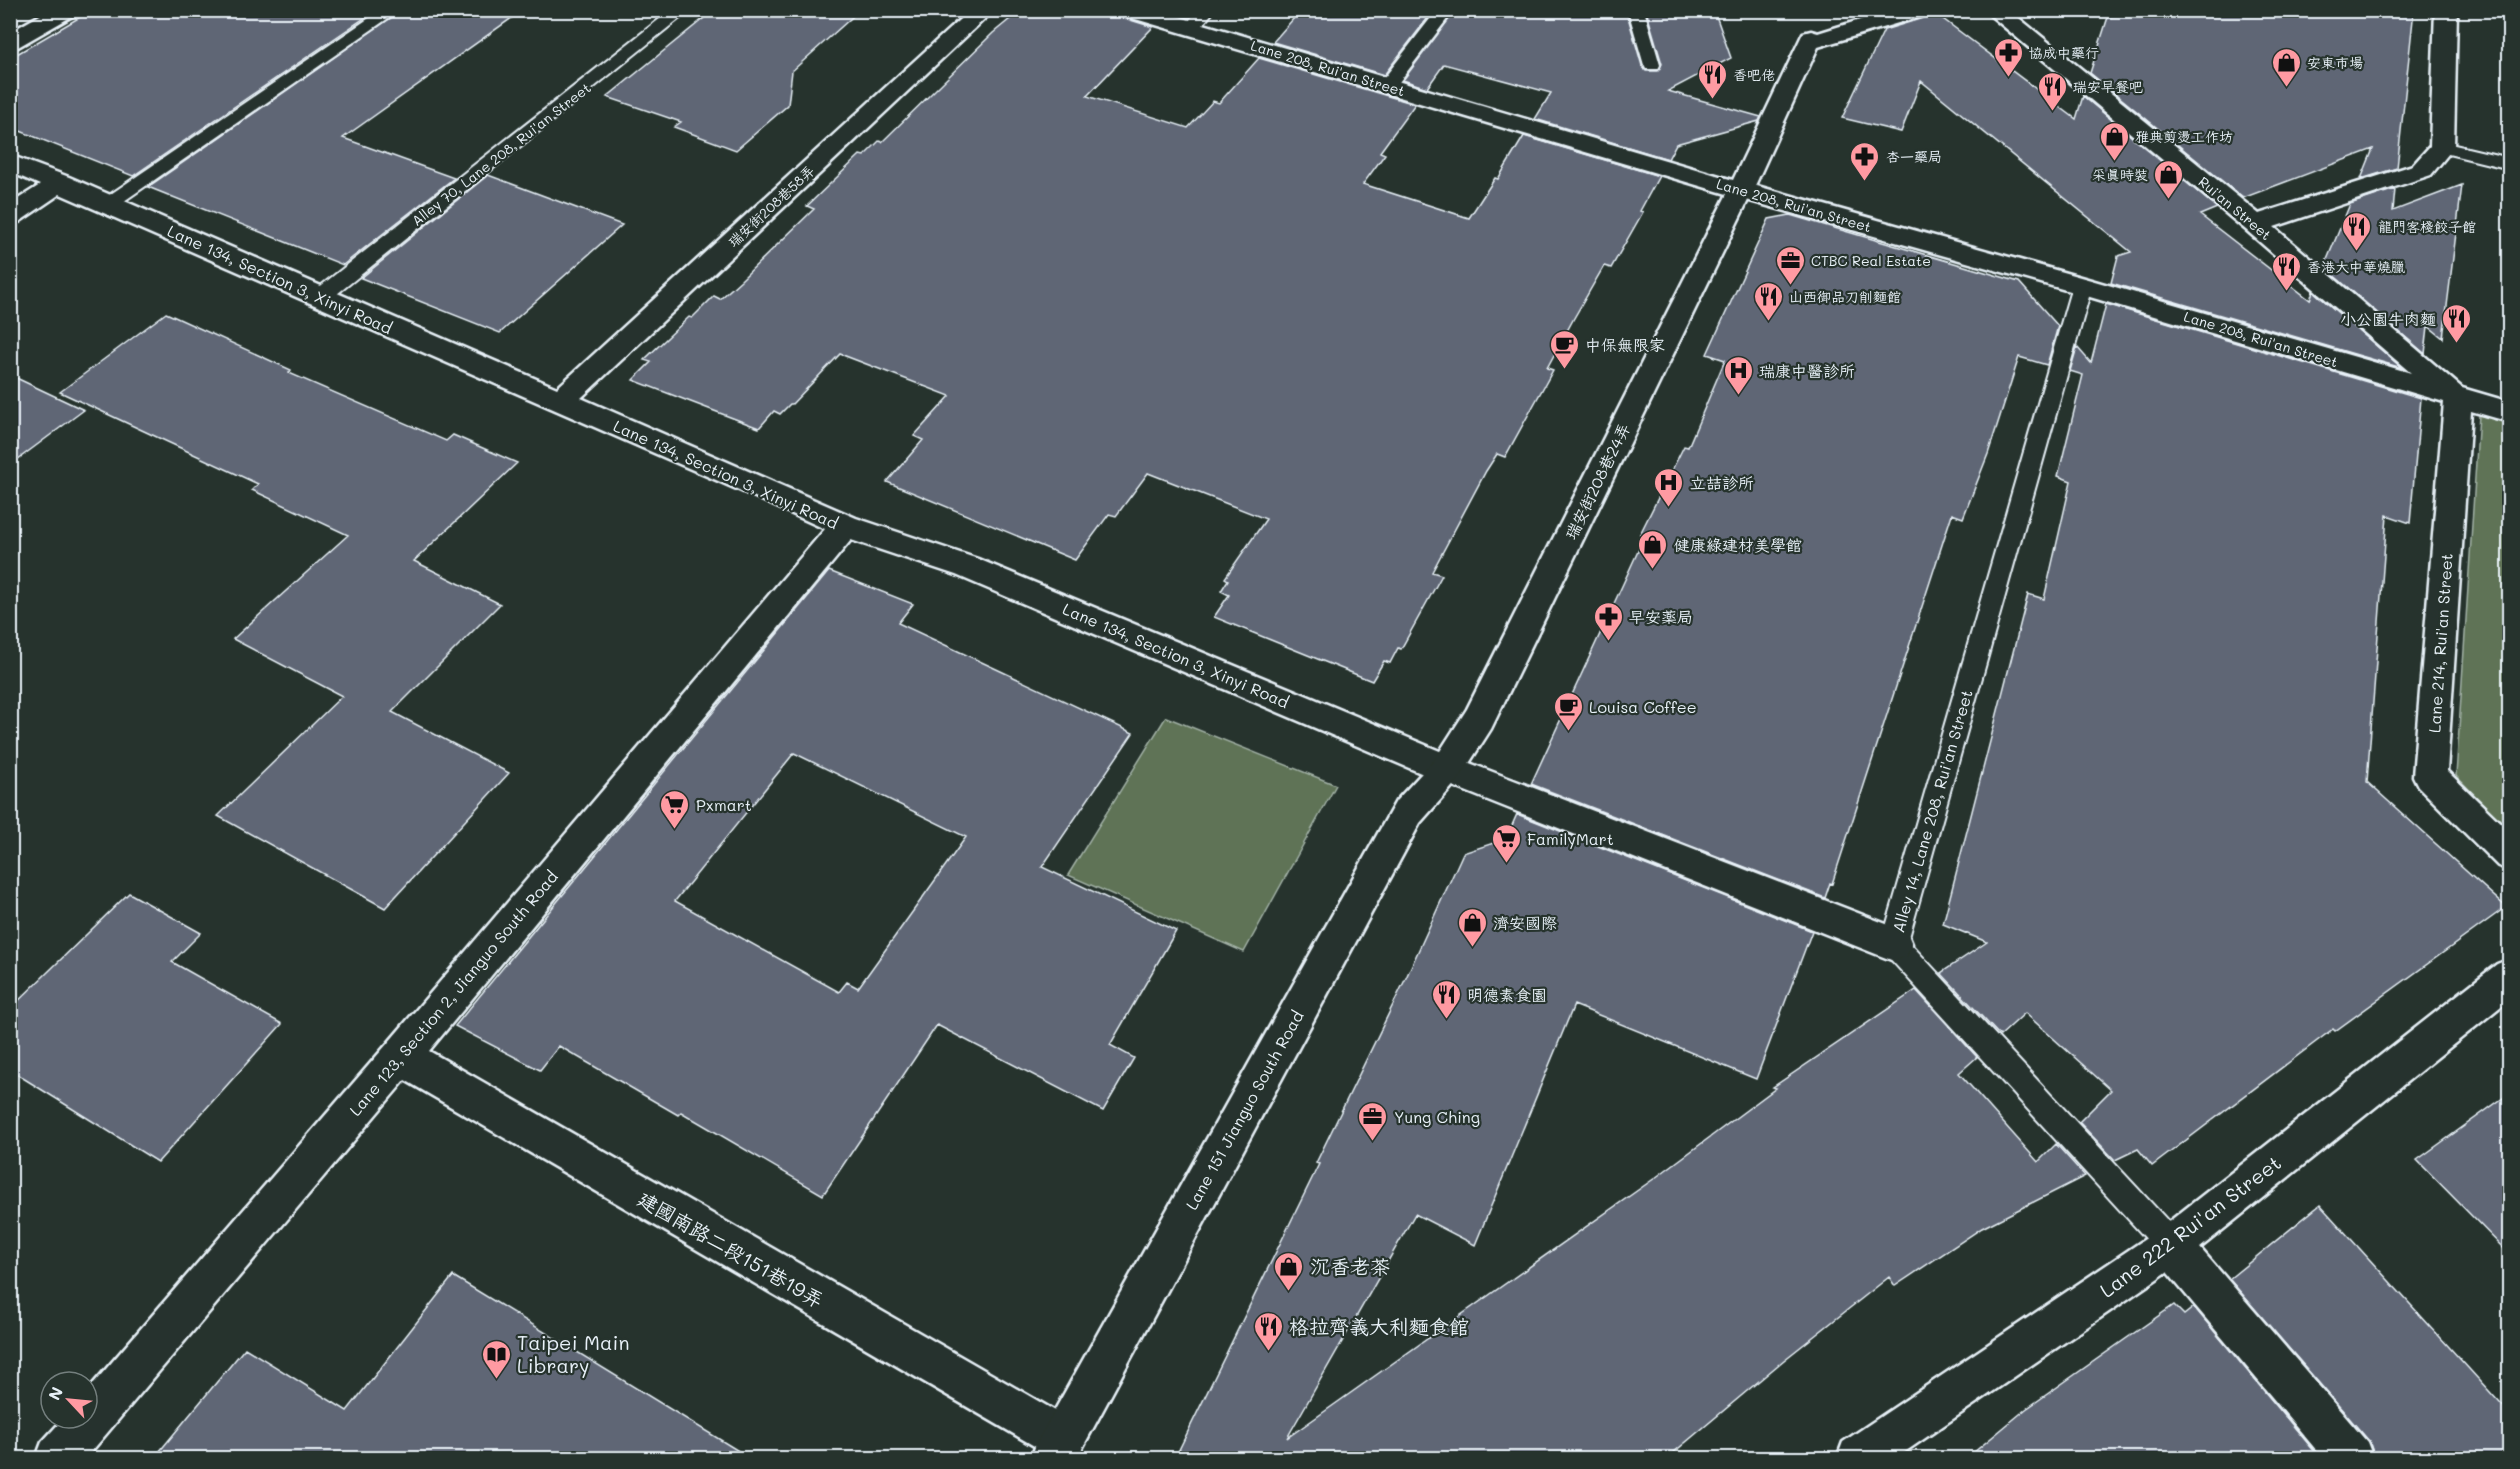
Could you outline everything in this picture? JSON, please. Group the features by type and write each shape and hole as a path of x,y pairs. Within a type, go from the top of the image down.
{"street":[{"path":"10,42 66,10"},
{"name":"瑞安街208巷58弄","path":"559,402 983,10"},
{"name":"Lane 208, Rui'an Street","path":"1130,10 1199,19 1387,86 1741,190 2082,285 2458,398"},
{"name":"瑞安街208巷24弄","path":"1447,769 1479,719 1741,190 1811,38 1816,41 1917,10"},
{"name":"Rui'an Street","path":"1995,10 2255,224 2458,398 2510,412"},
{"path":"2255,224 2422,170 2442,147 2446,10"},
{"name":"Lane 134, Section 3, Xinyi Road","path":"10,163 765,489 845,526 967,567 1447,769"},
{"path":"10,216 60,183"},
{"name":"Lane 214, Rui'an Street","path":"2458,398 2430,776 2510,855"},
{"name":"Lane 123, Section 2, Jianguo South Road","path":"58,1458 401,1056 845,526"},
{"name":"Alley 14, Lane 208, Rui'an Street","path":"1447,769 1894,944"},
{"name":"Lane 151 Jianguo South Road","path":"1058,1449 1408,812 1447,769"},
{"name":"Lane 222 Rui'an Street","path":"1859,1458 2171,1245 2510,976"},
{"name":"建國南路二段151巷19弄","path":"401,1056 1058,1449"},
{"path":"2171,1245 2351,1458"}],"lane":[{"path":"108,204 392,10"},
{"name":"Alley 70, Lane 208, Rui'an Street","path":"320,297 682,10"},
{"path":"1387,86 1446,10"},
{"path":"1636,10 1652,65"},
{"path":"2442,147 2510,164"},
{"name":"Alley 14, Lane 208, Rui'an Street","path":"1894,944 2082,285"},
{"path":"1894,944 2171,1245"}],"green space":[{"path":"2479,415 2509,424 2509,830 2456,776"},
{"path":"1166,717 1336,785 1244,952 1068,875"}],"building":[{"path":"92,10 376,10 133,176 10,127 10,58"},
{"path":"402,10 523,10 343,138 454,178 343,265 148,187"},
{"path":"714,10 860,10 792,71 788,105 736,150 674,127 681,122 607,97"},
{"path":"1021,10 1117,10 1121,17 1153,27 1087,96 1188,128 1213,101 1219,103 1259,58 1415,104 1380,152 1385,154 1363,184 1469,218 1495,178 1498,179 1524,136 1659,176 1640,211 1643,212 1611,268 1604,266 1574,318 1547,368 1553,370 1505,457 1497,454 1486,471 1432,572 1442,575 1401,649 1398,648 1390,663 1384,661 1372,681 1214,617 1229,595 1221,591 1228,580 1225,578 1266,519 1148,473 1116,516 1109,514 1075,560 887,482 923,440 914,436 950,396 840,354 792,404 780,414 774,411 759,428 633,380 651,362 644,360 689,317 692,318 714,296 720,299 741,280 814,209 807,206 860,155 864,156 879,141 882,142 993,33"},
{"path":"1301,10 1434,10 1384,75 1273,42"},
{"path":"1456,10 1626,10 1642,66 1646,71 1658,71 1662,64 1646,10 1714,10 1731,58 1668,91 1761,117 1759,121 1676,144 1668,159 1535,119 1551,93 1444,64 1427,88 1403,80"},
{"path":"1931,10 2076,119 2083,96 2217,208 2200,215 2310,300 2313,291 2402,368 2111,283 2118,256 2131,252 1921,81 1901,132 1842,118 1884,30 1926,17"},
{"name":"安東市場","path":"2157,10 2414,10 2397,168 2361,179 2373,149 2243,198 2090,73 2108,17"},
{"path":"488,175 622,225 500,333 361,278"},
{"path":"2462,185 2443,338 2428,326 2425,354 2324,267 2350,204 2395,189 2393,211"},
{"path":"1790,215 2019,282 2058,326 2047,365 2019,357 1988,454 1963,518 1952,514 1832,884 1830,883 1825,898 1531,784 1645,536 1640,534 1684,446 1688,447 1725,360 1707,354 1769,219"},
{"path":"2106,304 2421,398 2410,523 2387,515 2367,782 2506,907 2335,1031 2333,1029 2152,1166 2138,1149 2115,1160 2079,1122 2111,1090 2025,1013 2000,1036 1941,973 1987,942 1943,924 2028,594 2044,599 2071,481 2058,476 2083,375 2070,371 2077,347 2091,363"},
{"path":"166,313 291,370 289,373 446,441 453,435 517,463 414,561 500,604 392,712 509,773 385,908 218,816 342,696 233,639 348,535 252,490 258,484 60,392"},
{"path":"10,375 84,410 10,465"},
{"path":"829,571 913,604 898,623 1133,733 1042,867 1176,931 1110,1045 1134,1058 1103,1111 937,1025 823,1195 681,1112 678,1115 559,1046 540,1070 455,1026","holes":["794,753 966,837 858,988 847,982 839,992 675,901"]},
{"path":"1517,814 1812,931 1756,1079 1574,1005 1475,1245 1415,1214 1287,1438 1655,1178 1776,1088 1773,1087 1916,990 1977,1057 1959,1073 2038,1162 2056,1144 2085,1176 1982,1228 1895,1286 1889,1277 1784,1360 1667,1458 1175,1458 1319,1164 1316,1163 1405,980 1463,853 1506,839"},
{"path":"129,893 201,933 172,962 282,1024 158,1162 10,1070 10,1009"},
{"path":"2510,1093 2510,1255 2417,1160"},
{"path":"2320,1205 2510,1414 2510,1458 2375,1458 2369,1441 2229,1279"},
{"name":"Taipei Main Library","path":"453,1276 750,1458 154,1458 245,1348 347,1411"},
{"path":"2174,1305 2184,1315 2194,1307 2320,1458 1967,1458 2026,1409"}],"place":[{"name":"協成中藥行","path":"2008,78"},
{"name":"安東市場","path":"2286,88"},
{"name":"香吧佬","path":"1712,100"},
{"name":"瑞安早餐吧","path":"2052,112"},
{"name":"雅典剪燙工作坊","path":"2114,162"},
{"name":"杏一藥局","path":"1865,182"},
{"name":"采真時裝","path":"2169,200"},
{"name":"龍門客棧餃子館","path":"2357,252"},
{"name":"CTBC Real Estate","path":"1790,286"},
{"name":"香港大中華燒臘","path":"2286,292"},
{"name":"山西御品刀削麵館","path":"1768,322"},
{"name":"小公園牛肉麵","path":"2457,344"},
{"name":"中保無限家","path":"1564,370"},
{"name":"瑞康中醫診所","path":"1738,396"},
{"name":"立喆診所","path":"1669,508"},
{"name":"健康綠建材美學館","path":"1653,570"},
{"name":"早安薬局","path":"1608,642"},
{"name":"Louisa Coffee","path":"1568,732"},
{"name":"Pxmart","path":"675,830"},
{"name":"FamilyMart","path":"1506,864"},
{"name":"濟安國際","path":"1472,948"},
{"name":"明德素食園","path":"1446,1020"},
{"name":"Yung Ching","path":"1373,1142"},
{"name":"沉香老茶","path":"1289,1292"},
{"name":"格拉齊義大利麵食館","path":"1268,1352"},
{"name":"Taipei Main Library","path":"496,1380"}]}
